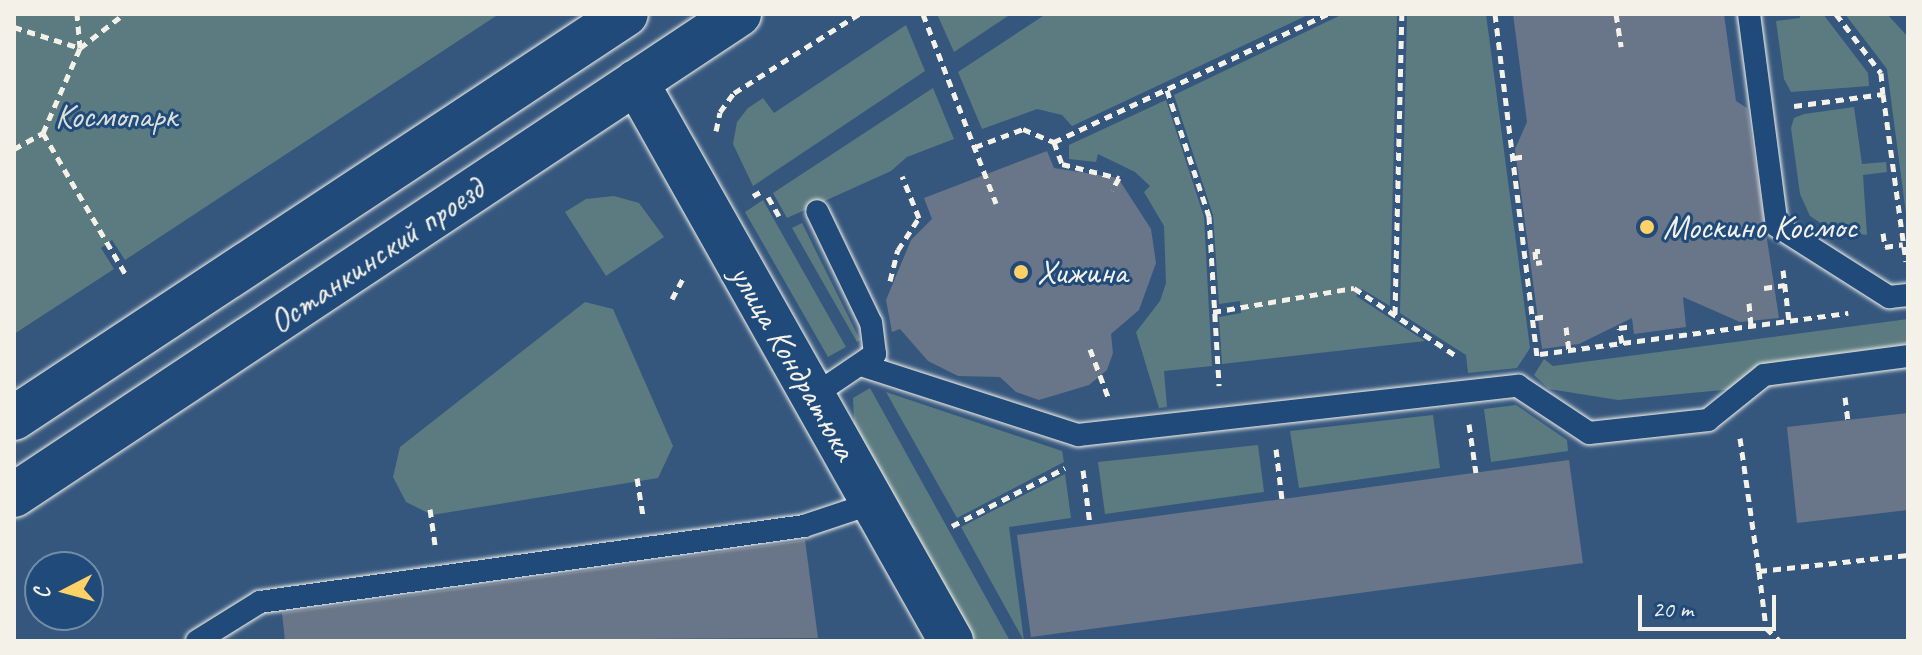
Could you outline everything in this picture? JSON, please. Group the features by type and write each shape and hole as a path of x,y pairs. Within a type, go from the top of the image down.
{"main road":[{"name":"Останкинский проезд","path":"14,418 626,14"},
{"name":"Останкинский проезд","path":"14,495 739,14"},
{"name":"улица Кондратюка","path":"636,82 876,502 951,641"}],"lane":[{"path":"1749,14 1777,226 1898,296"},
{"path":"813,396 864,366 875,354 871,323 817,211"},
{"path":"864,366 1078,435 1518,386 1589,433 1708,420 1764,375 1908,356"},
{"path":"197,641 260,602 804,526 876,502"}],"path":[{"path":"14,149 43,133 80,48 77,14"},
{"path":"80,48 124,14"},
{"path":"717,139 720,112 734,93 859,14"},
{"path":"923,14 996,203"},
{"path":"1054,142 1327,14"},
{"path":"1395,314 1402,14"},
{"path":"1495,14 1540,354 1864,311 1898,296"},
{"path":"1616,14 1621,47"},
{"path":"1836,14 1881,73 1906,267"},
{"path":"14,27 80,48"},
{"path":"1167,90 1209,216 1217,365"},
{"path":"1762,110 1883,94"},
{"path":"1866,96 1867,105"},
{"path":"975,147 1023,129 1054,142 1062,164 1119,178 1112,190"},
{"path":"43,133 126,275"},
{"path":"1514,158 1527,156"},
{"path":"889,290 898,250 919,218 902,176"},
{"path":"768,197 779,216"},
{"path":"1883,233 1885,247 1903,244"},
{"path":"1540,251 1536,263 1542,262"},
{"path":"1527,259 1536,257"},
{"path":"672,299 683,278"},
{"path":"1764,288 1785,285"},
{"path":"1213,312 1354,288 1461,359 1476,473"},
{"path":"1749,303 1751,326"},
{"path":"1535,318 1549,316"},
{"path":"1622,343 1619,328 1633,326"},
{"path":"1566,327 1569,350"},
{"path":"1090,349 1107,394 1111,432"},
{"path":"1844,390 1848,420"},
{"path":"1272,414 1282,499"},
{"path":"1751,425 1740,434 1766,628 1780,641"},
{"path":"1078,435 1090,525"},
{"path":"952,526 1081,459"},
{"path":"1759,571 1908,555"}],"green space":[{"name":"Космопарк","path":"14,14 499,14 125,260 112,240 101,248 114,269 14,334"},
{"path":"937,14 1011,14 954,52"},
{"path":"1046,14 1310,14 1072,126 1062,115 1037,109 982,129 958,72"},
{"path":"1343,14 1397,14 1390,306 1362,289 1356,296 1425,341 1222,364 1219,317 1241,313 1240,301 1219,304 1213,215 1174,95"},
{"path":"1407,14 1486,14 1530,348 1517,368 1468,373 1466,355 1400,313"},
{"path":"1800,14 1823,14 1868,73 1869,86 1791,92 1784,79 1776,21 1800,18"},
{"path":"1845,14 1887,14 1908,37 1908,229 1887,69"},
{"path":"906,25 925,71 753,186 733,144 737,122 748,108 763,98 774,113"},
{"path":"933,88 954,139 907,157 891,171 787,218 773,193"},
{"path":"1166,100 1204,217 1212,366 1164,371 1167,407 1159,408 1136,332 1160,301 1166,283 1164,226 1144,192 1150,186 1135,172 1098,154 1096,162 1069,159 1069,145"},
{"path":"1854,107 1862,164 1886,162 1887,172 1863,175 1867,235 1831,230 1810,216 1800,194 1791,128 1794,118 1804,114"},
{"path":"614,196 639,203 664,237 606,276 565,212 586,199"},
{"path":"763,200 846,347 828,357 745,212"},
{"path":"802,223 860,340 857,342 792,228"},
{"path":"585,302 613,309 673,446 658,478 432,515 406,502 393,477 400,447"},
{"path":"1908,319 1908,344 1769,363 1733,389 1618,400 1549,389 1534,375 1544,359 1553,366"},
{"path":"870,388 1010,641 976,641 854,424 853,398"},
{"path":"886,392 1062,451 1064,462 957,518"},
{"path":"1516,405 1567,440 1568,451 1491,462 1484,409"},
{"path":"1433,415 1440,468 1299,488 1290,431"},
{"path":"1258,445 1264,492 1105,514 1098,462"},
{"path":"1065,474 1071,518 1009,527 1024,641 961,527"}],"building":[{"name":"Москино Космос","path":"1513,14 1724,14 1736,101 1747,108 1779,318 1740,322 1683,297 1686,327 1634,334 1632,318 1579,344 1542,349 1515,149 1527,122"},
{"path":"1047,151 1054,168 1118,178 1151,229 1156,263 1139,310 1111,334 1113,353 1107,370 1089,385 1039,400 1016,392 1000,377 958,376 928,361 900,329 892,332 886,300 911,240 932,219 924,198"},
{"path":"1908,413 1908,510 1797,523 1787,427"},
{"path":"1569,460 1583,563 1031,637 1017,535"},
{"path":"805,540 818,638 285,641 282,613"}],"place":[{"name":"Москино Космос","path":"1647,227"},
{"name":"Хижина","path":"1021,272"}]}
